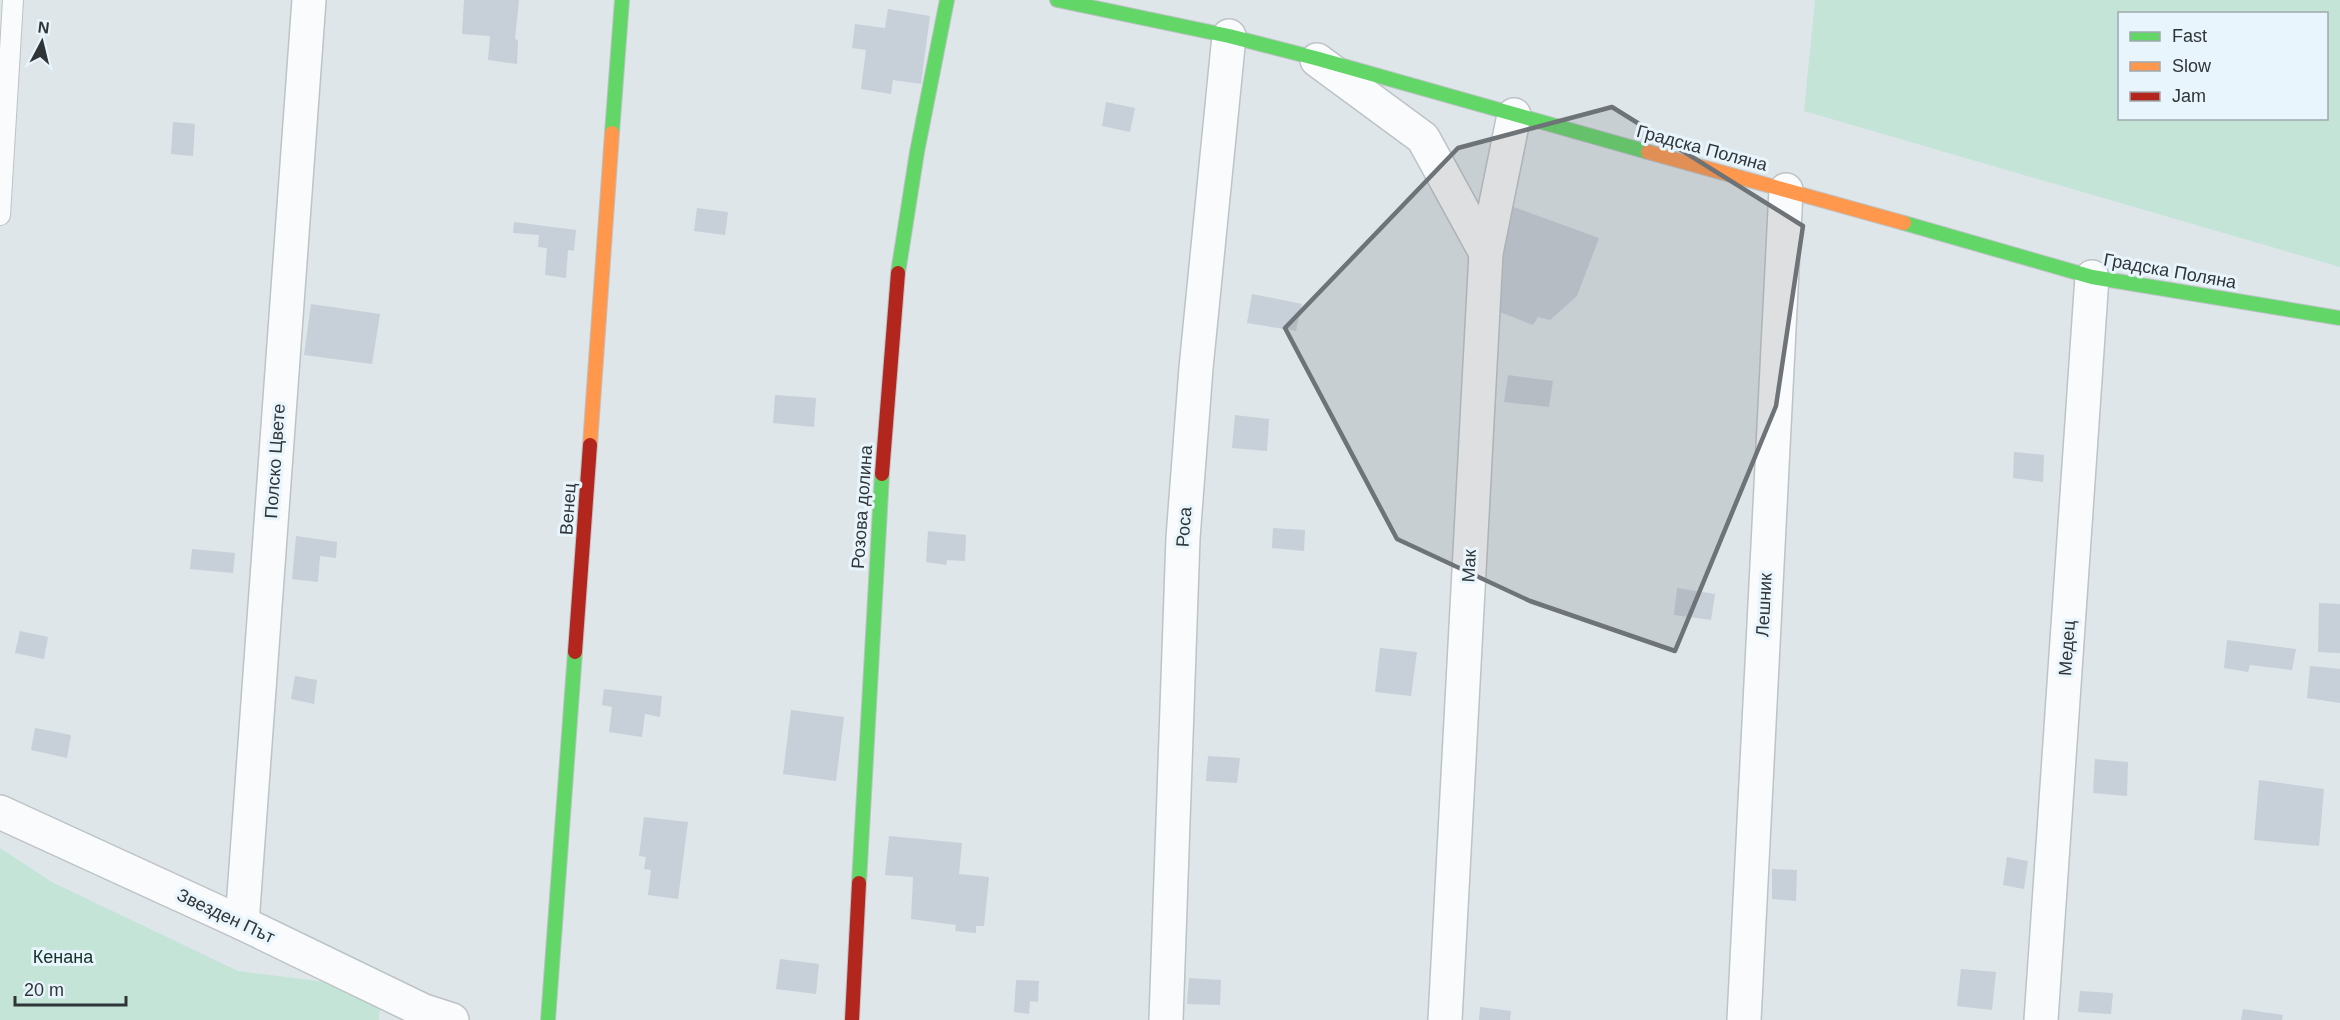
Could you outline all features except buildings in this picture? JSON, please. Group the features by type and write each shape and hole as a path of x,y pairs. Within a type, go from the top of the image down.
{"street":[{"name":"Полско Цвете","path":"242,922 309,0"},
{"name":"Венец","path":"548,1020 622,0"},
{"name":"Розова долина","path":"852,1020 881,485 898,269 917,152 946,0"},
{"name":"Градска Поляна","path":"1057,0 1229,36 1315,58 2092,277 2340,318"},
{"name":"Роса","path":"1166,1020 1183,538 1196,368 1229,36"},
{"path":"1315,58 1423,138 1486,253"},
{"name":"Мак","path":"1445,1020 1486,253 1514,115"},
{"name":"Лешник","path":"1744,1020 1786,190"},
{"name":"Медец","path":"2041,1020 2092,277"},
{"name":"Звезден Път","path":"0,812 242,922 423,1011 452,1020"}],"lane":[{"path":"0,215 13,0"}],"highlighted area":[{"path":"1612,107 1803,226 1776,406 1675,651 1530,601 1397,539 1285,328 1458,148"}],"green space":[{"path":"1815,0 2340,0 2340,267 1804,111"},
{"name":"Кенана","path":"0,848 52,882 238,971 381,989 379,1020 0,1020"}],"traffic: fast":[{"path":"612,133 622,0"},
{"path":"898,273 917,152 947,0"},
{"path":"1057,0 1229,36 1315,58 1648,152"},
{"path":"1904,223 2092,277 2340,318"},
{"path":"859,883 882,474"},
{"path":"548,1020 575,652"}],"traffic: slow":[{"path":"590,445 612,133"},
{"path":"1648,152 1904,223"}],"traffic: jam":[{"path":"882,474 898,273"},
{"path":"575,652 590,445"},
{"path":"852,1020 859,883"}]}
